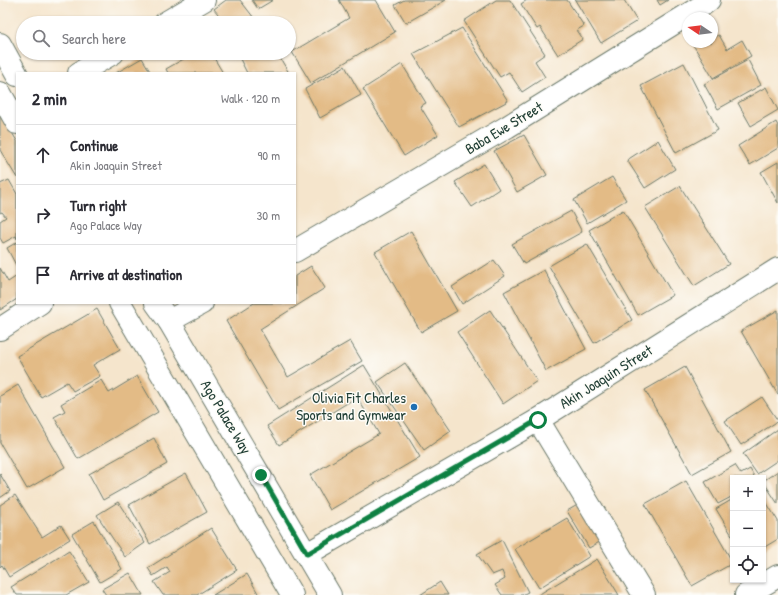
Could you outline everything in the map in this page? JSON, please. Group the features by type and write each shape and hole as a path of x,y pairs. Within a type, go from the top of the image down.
{"street":[{"path":"177,16 204,0"},
{"name":"Baba Ewe Street","path":"296,250 507,127 709,0"},
{"path":"0,44 16,73"},
{"path":"81,72 102,60"},
{"path":"0,93 16,121"},
{"name":"Akin Joaquin Street","path":"307,554 538,420 778,269"},
{"path":"0,329 38,304"},
{"path":"121,304 292,595"},
{"name":"Ago Palace Way","path":"157,304 169,322 330,595"},
{"path":"169,322 200,304"},
{"path":"538,420 644,595"},
{"path":"746,595 778,576"}],"building":[{"path":"226,0 240,0 252,16 220,16 214,9"},
{"path":"252,0 273,0 258,9"},
{"path":"339,0 376,0 395,32 311,83 296,59 296,50 349,18"},
{"path":"404,0 446,0 406,23 395,5"},
{"path":"496,0 510,0 545,54 535,61 545,77 522,92 509,72 500,77 464,21"},
{"path":"527,0 567,0 584,26 577,30 583,39 558,55 540,27 537,29 521,4"},
{"path":"575,0 624,0 637,21 601,43"},
{"path":"657,0 668,0 660,5"},
{"path":"462,28 508,101 459,127 413,54"},
{"path":"718,36 727,49 742,40 751,56 713,78 695,48 718,48"},
{"path":"139,60 143,60 150,72 118,72"},
{"path":"182,60 215,60 222,72 168,72 166,69"},
{"path":"240,60 281,60 288,72 246,72"},
{"path":"748,60 761,85 718,109 704,84"},
{"path":"684,63 718,130 676,153 641,86"},
{"path":"402,64 426,103 420,106 438,135 404,156 363,89"},
{"path":"345,66 361,95 320,118 305,89"},
{"path":"766,87 778,110 751,126 738,103"},
{"path":"0,113 16,139 16,176 0,150"},
{"path":"776,122 778,126 778,148 750,165 738,146"},
{"path":"524,135 547,175 517,192 494,151"},
{"path":"658,140 675,169 645,188 627,160"},
{"path":"778,162 778,203 761,172"},
{"path":"484,164 499,189 472,207 455,182"},
{"path":"612,177 626,200 587,223 574,200"},
{"path":"9,180 16,192 16,236 3,243 0,238 0,221 6,217 2,212 0,213 0,184"},
{"path":"680,186 729,264 694,286 645,207"},
{"path":"623,210 673,295 638,315 589,230"},
{"path":"571,211 582,232 524,264 512,244"},
{"path":"411,231 457,311 421,332 375,252"},
{"path":"16,243 16,265 7,248"},
{"path":"587,244 632,320 594,343 549,266"},
{"path":"494,260 505,276 462,304 452,287"},
{"path":"311,266 325,288 260,329 288,377 350,341 362,361 278,410 226,321 252,304 296,304 296,275"},
{"path":"0,268 8,282 16,277 16,300 0,310"},
{"path":"544,270 586,349 546,371 504,292"},
{"path":"97,309 120,349 93,365 100,376 73,391 67,382 41,397 17,356"},
{"path":"490,310 537,381 503,404 457,332"},
{"path":"778,310 778,395 741,331"},
{"name":"Olivia Fit Charles Sports and Gymwear","path":"405,363 451,431 424,450 377,382"},
{"path":"364,365 420,457 330,510 310,475 379,434 357,397 279,445 267,426"},
{"path":"685,367 731,452 692,474 645,390"},
{"path":"137,376 158,412 78,459 54,417 65,411 61,404 101,380 109,393"},
{"path":"18,385 65,467 27,489 0,443 0,396"},
{"path":"762,397 778,421 741,445 725,421"},
{"path":"778,429 778,460 757,474 743,454"},
{"path":"154,438 167,464 103,500 89,474"},
{"path":"735,465 741,474 750,469 753,475 730,475 730,498 718,504 705,482"},
{"path":"778,471 778,504 766,486 766,479"},
{"path":"186,473 207,512 150,544 129,505"},
{"path":"0,474 10,491 0,498"},
{"path":"686,481 730,558 730,565 692,586 645,504"},
{"path":"15,495 42,537 61,525 70,539 9,577 2,565 0,567 0,505"},
{"path":"730,501 730,532 716,509"},
{"path":"118,502 145,543 125,557 97,515"},
{"path":"766,502 778,521 778,539 766,546"},
{"path":"581,503 603,540 589,548 567,511"},
{"path":"567,518 590,556 539,588 515,549"},
{"path":"94,521 122,569 100,582 72,534"},
{"path":"211,528 237,570 197,595 163,595 154,582 170,572 167,567 153,576 148,568"},
{"path":"502,540 528,592 522,595 502,595 495,585 505,579 502,571 492,575 477,554"},
{"path":"69,551 89,582 66,595 17,595 11,587"},
{"path":"597,559 619,595 538,595"},
{"path":"130,573 143,595 106,595 102,589"},
{"path":"247,574 259,595 213,595"},
{"path":"440,582 448,595 420,595"}],"place":[{"name":"Olivia Fit Charles Sports and Gymwear","path":"414,407"}],"route":[{"path":"261,475 307,554 538,420"}]}
